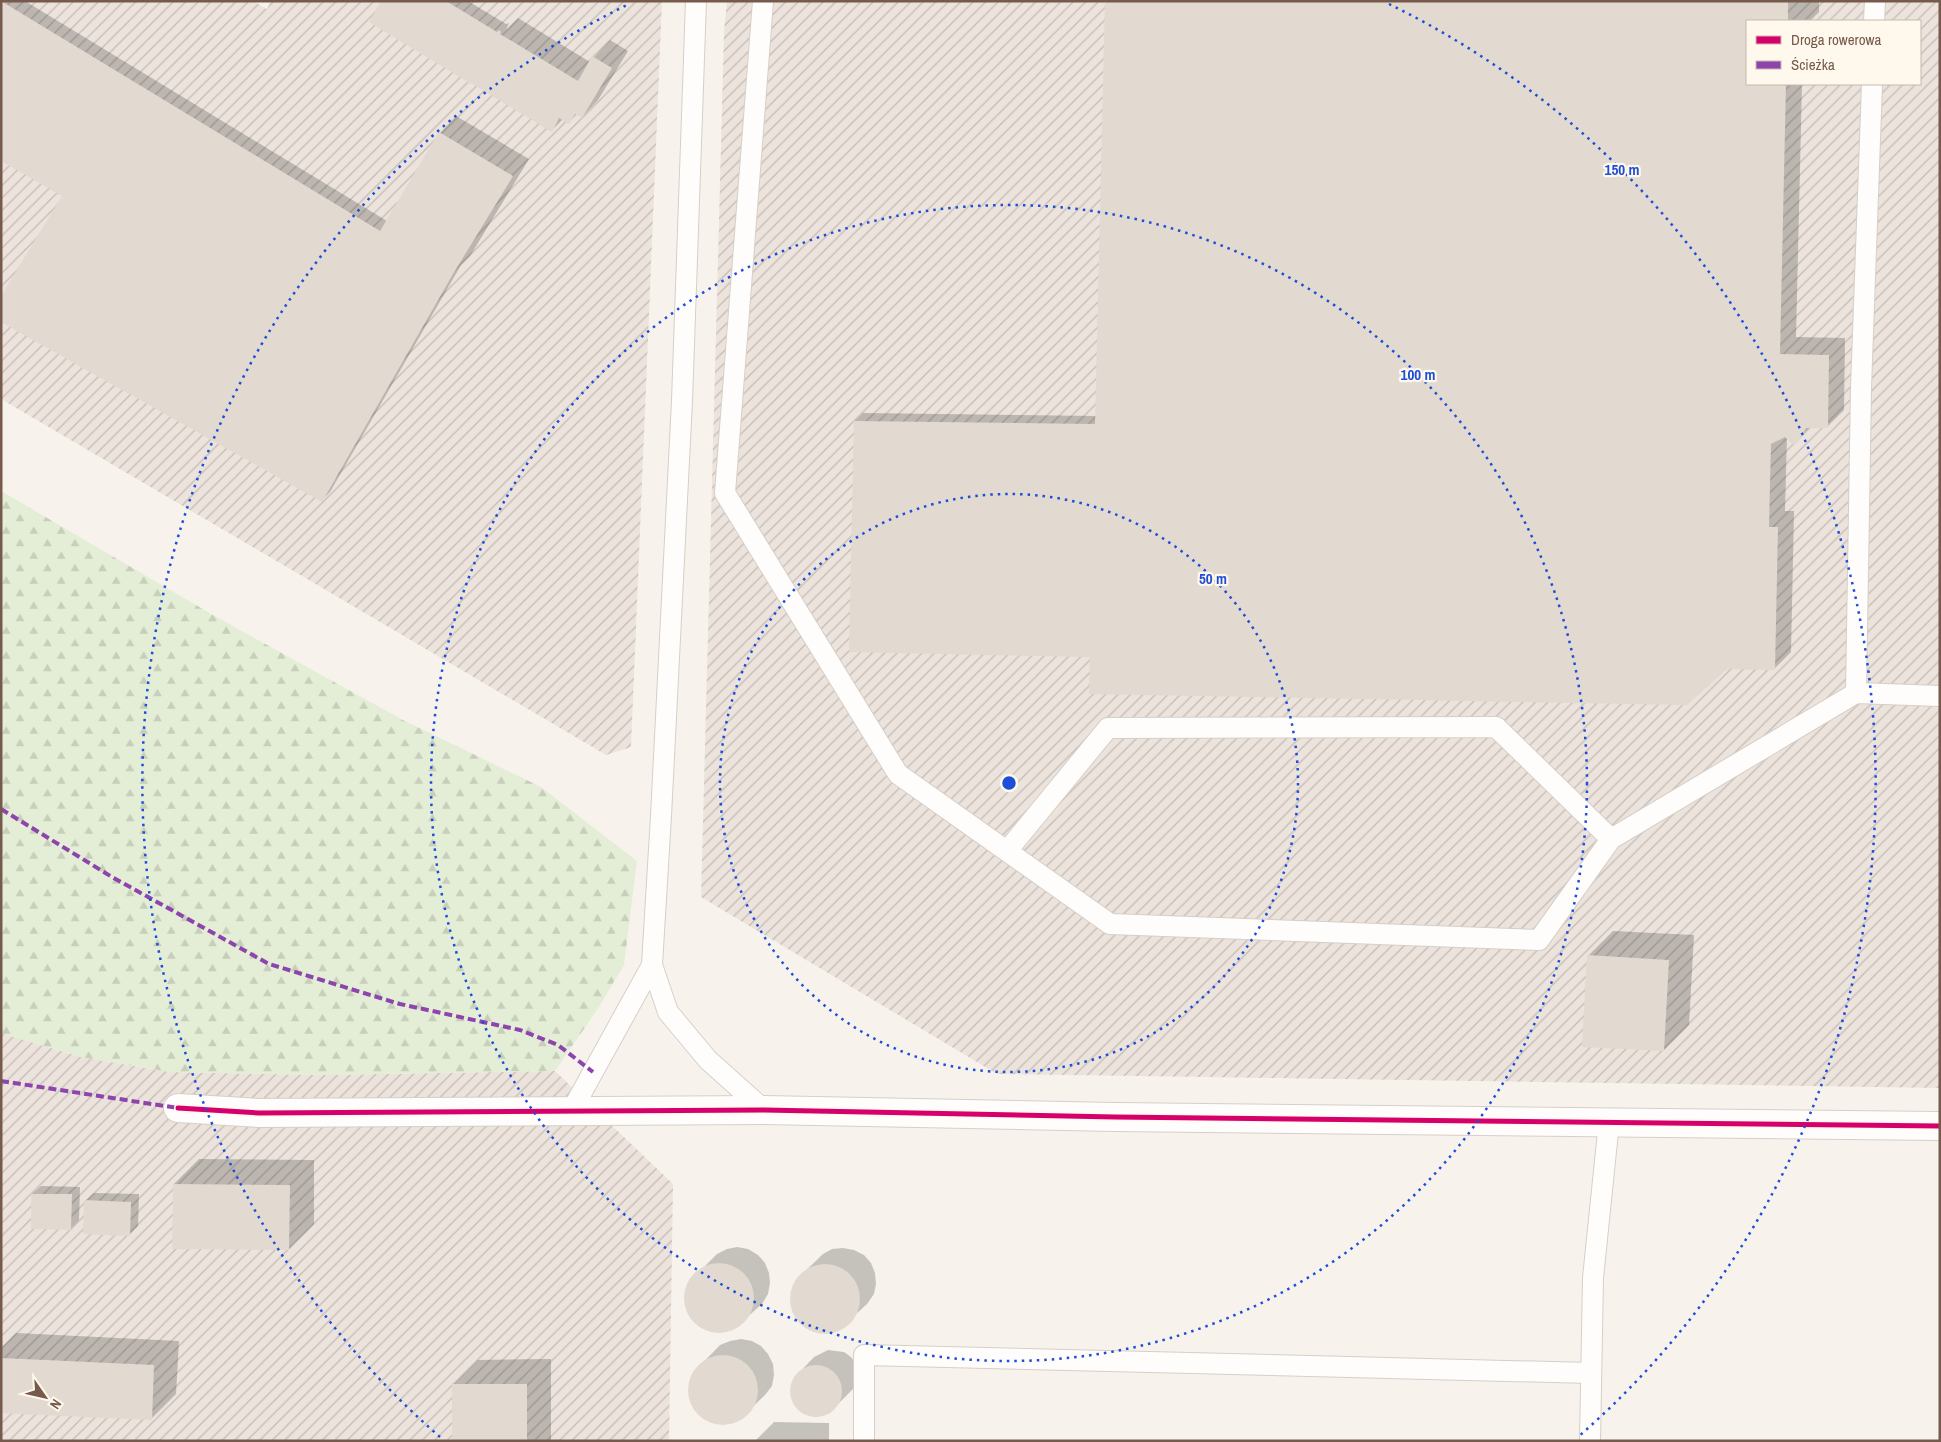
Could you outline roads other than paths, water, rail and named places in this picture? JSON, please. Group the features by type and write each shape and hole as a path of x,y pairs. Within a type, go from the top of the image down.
{"street":[{"path":"178,1108 260,1113 764,1110 1115,1117 1940,1126"}],"lane":[{"path":"696,1 682,401 662,816 652,965 668,1012 708,1060 764,1110"},
{"path":"763,1 725,493 898,774 1110,924 1539,940 1611,839 1856,693 1940,696"},
{"path":"1874,20 1875,1"},
{"path":"1856,693 1861,388 1872,85"},
{"path":"1007,851 1108,728 1496,727 1611,839"},
{"path":"572,1110 652,965"},
{"path":"1590,1441 1593,1278 1609,1122"},
{"path":"864,1441 864,1355 1592,1373"}]}
